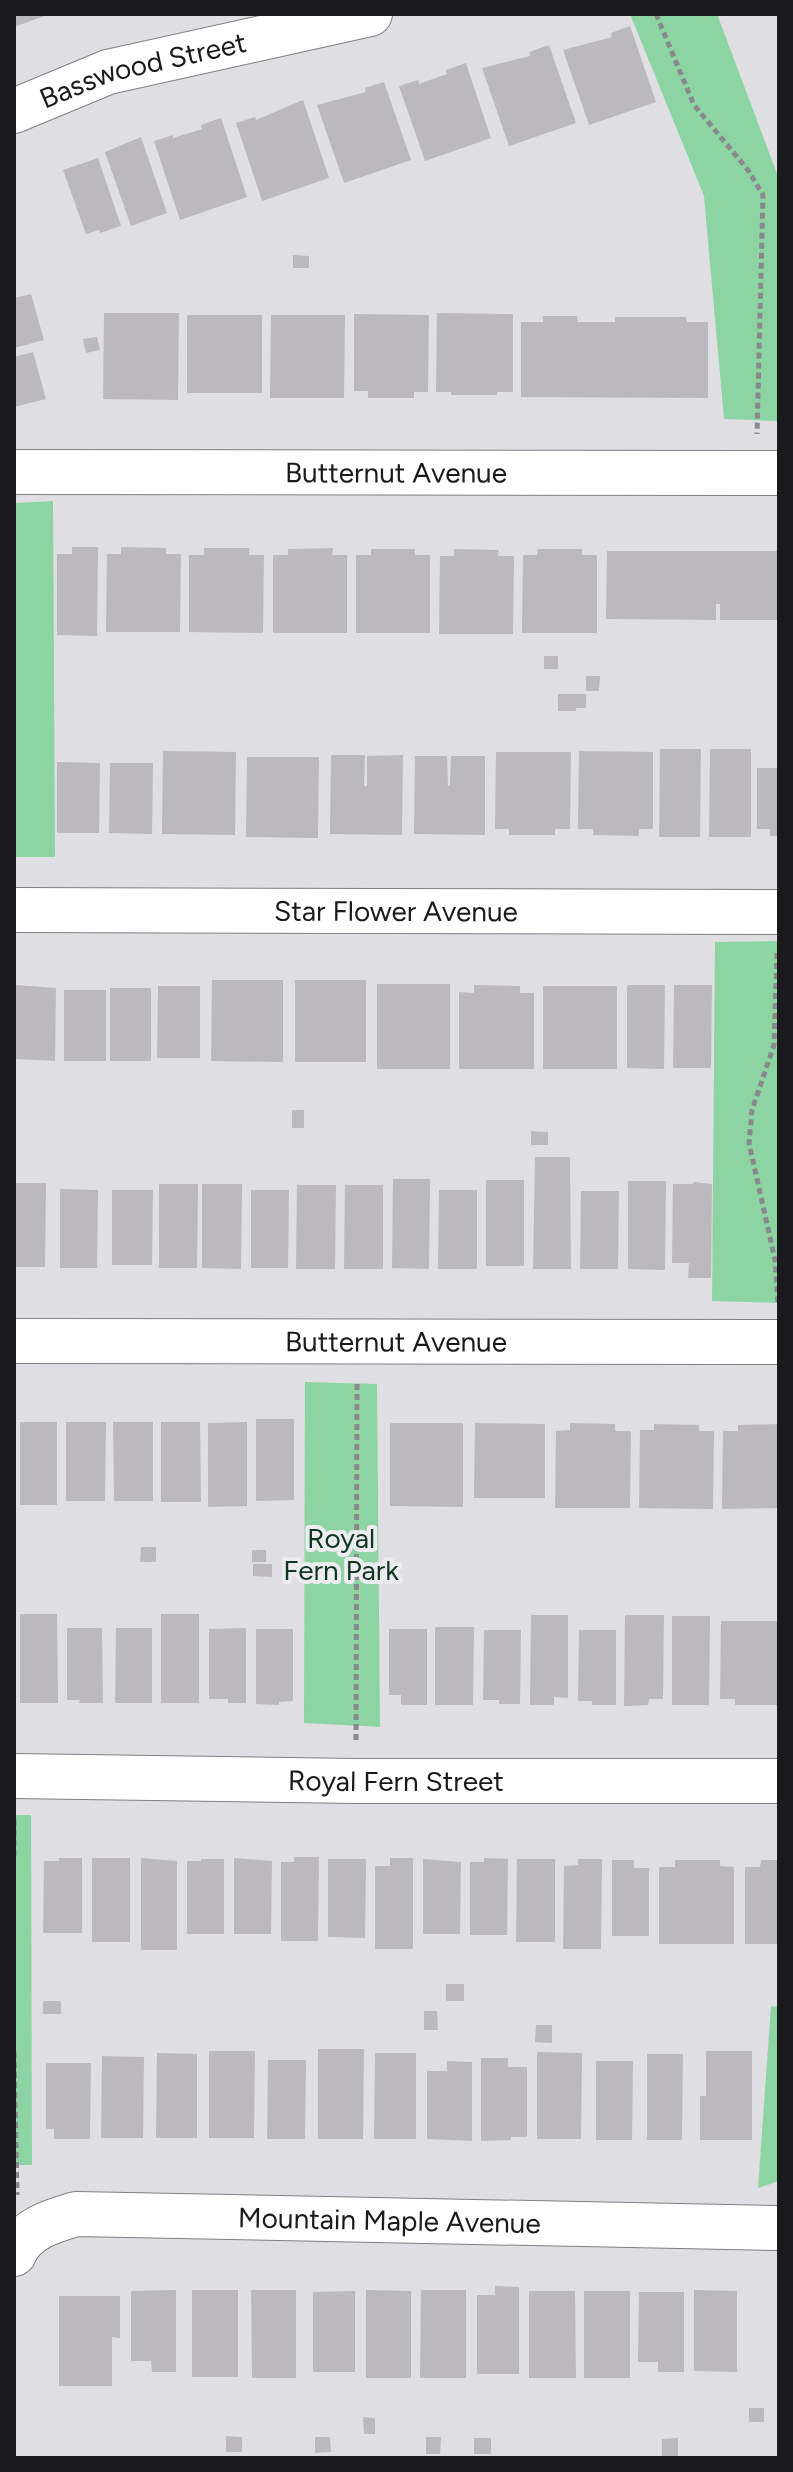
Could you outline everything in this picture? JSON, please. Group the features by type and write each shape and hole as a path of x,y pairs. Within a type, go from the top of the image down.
{"street":[{"name":"Basswood Street","path":"14,111 108,72 370,14"},
{"name":"Butternut Avenue","path":"14,472 767,473"},
{"name":"Star Flower Avenue","path":"14,910 776,912"},
{"name":"Butternut Avenue","path":"14,1341 779,1342"},
{"name":"Royal Fern Street","path":"14,1776 356,1781 779,1781"},
{"name":"Mountain Maple Avenue","path":"15,2247 45,2223 76,2214 779,2228"}],"path":[{"path":"656,14 694,105 748,170 763,195 767,473"},
{"path":"776,912 774,1045 752,1110 749,1143 775,1260 779,1314"},
{"path":"356,1781 357,1341"},
{"path":"14,2052 15,2247"}],"green space":[{"path":"630,14 717,14 779,179 779,421 724,419 704,196"},
{"path":"53,501 55,857 14,857 14,503"},
{"path":"779,941 779,1303 712,1301 715,942"},
{"name":"Royal Fern Park","path":"305,1382 377,1384 380,1727 304,1723"},
{"path":"14,1815 31,1815 32,2165 14,2165"},
{"path":"771,2006 779,2007 779,2181 758,2188"}],"building":[{"path":"14,14 50,14 14,27"},
{"path":"630,26 656,102 589,125 563,50 612,37 611,33"},
{"path":"549,45 576,123 509,146 482,68 530,56 529,52"},
{"path":"466,63 491,138 425,161 399,86 418,80 419,84"},
{"path":"384,82 411,160 344,183 317,105 366,92 365,88"},
{"path":"303,100 329,178 262,201 236,123 255,117 256,120"},
{"path":"221,118 247,197 180,220 154,141 202,129 201,125"},
{"path":"141,137 167,213 131,226 105,152"},
{"path":"98,158 121,226 86,234 63,170"},
{"path":"293,255 309,256 309,268 293,268"},
{"path":"31,294 44,340 14,348 14,298"},
{"path":"104,313 179,313 178,400 103,399"},
{"path":"437,313 513,314 513,392 451,395 451,392 436,392"},
{"path":"354,314 429,315 428,392 414,392 414,398 368,398 368,391 354,391"},
{"path":"187,315 262,315 262,393 187,393"},
{"path":"271,315 345,315 344,398 270,398"},
{"path":"543,316 577,316 578,322 615,322 615,317 686,317 687,322 708,322 708,398 521,397 521,322 543,322"},
{"path":"97,337 100,350 86,353 83,339"},
{"path":"33,352 46,399 14,407 14,357"},
{"path":"72,547 98,547 97,636 57,635 57,554 72,554"},
{"path":"121,547 166,548 166,554 181,554 180,632 106,632 107,554 121,554"},
{"path":"204,548 249,548 249,555 264,555 263,633 189,632 189,555 204,555"},
{"path":"333,548 332,555 347,555 347,633 273,633 273,555 288,555 288,549"},
{"path":"371,549 415,549 415,555 430,555 430,633 356,633 356,555 371,555"},
{"path":"454,549 499,550 498,556 514,556 513,634 439,634 440,556 454,556"},
{"path":"538,549 582,549 582,555 597,555 597,633 522,633 523,555 537,555"},
{"path":"607,551 779,551 779,620 720,620 720,604 716,604 716,620 606,619"},
{"path":"544,656 558,656 558,669 544,669"},
{"path":"586,676 600,676 599,691 586,691"},
{"path":"558,694 586,694 586,708 558,711"},
{"path":"660,749 701,749 700,837 659,837"},
{"path":"710,749 751,749 751,837 709,837"},
{"path":"163,751 236,752 235,835 162,834"},
{"path":"579,751 653,752 653,829 639,829 639,836 593,835 593,829 578,829"},
{"path":"496,752 571,752 570,829 555,829 555,835 509,835 509,829 495,829"},
{"path":"331,755 365,755 364,786 367,786 367,756 403,755 402,835 330,834"},
{"path":"415,756 447,756 448,786 451,756 485,756 485,835 414,834"},
{"path":"247,757 319,757 318,838 246,837"},
{"path":"57,762 100,763 99,833 57,833"},
{"path":"110,763 153,763 152,834 109,833"},
{"path":"757,768 779,768 779,836 770,836 770,829 757,829"},
{"path":"212,980 283,980 283,1062 211,1061"},
{"path":"295,980 366,980 366,1062 295,1062"},
{"path":"377,984 450,984 450,1069 377,1069"},
{"path":"16,985 56,988 55,1061 14,1059"},
{"path":"474,985 520,986 520,993 534,993 534,1069 459,1069 459,992 474,993"},
{"path":"627,985 665,985 664,1069 627,1068"},
{"path":"674,985 712,985 711,1068 673,1068"},
{"path":"158,986 200,986 200,1058 157,1058"},
{"path":"543,986 617,986 617,1069 543,1069"},
{"path":"110,988 151,988 151,1061 110,1061"},
{"path":"64,990 106,990 106,1061 64,1061"},
{"path":"292,1110 304,1110 304,1128 292,1128"},
{"path":"531,1131 548,1132 548,1145 531,1145"},
{"path":"535,1157 570,1157 571,1269 533,1269"},
{"path":"393,1179 430,1179 429,1269 392,1268"},
{"path":"486,1180 524,1180 524,1266 486,1266"},
{"path":"628,1181 666,1181 665,1270 628,1269"},
{"path":"14,1183 46,1183 45,1267 14,1267"},
{"path":"159,1184 198,1184 197,1268 159,1268"},
{"path":"202,1184 242,1184 241,1269 202,1268"},
{"path":"673,1184 712,1184 711,1278 688,1278 689,1263 672,1263"},
{"path":"297,1185 336,1185 335,1269 296,1269"},
{"path":"345,1185 383,1185 383,1269 344,1269"},
{"path":"60,1189 98,1190 97,1268 60,1268"},
{"path":"112,1190 153,1190 152,1265 112,1265"},
{"path":"251,1190 289,1190 288,1268 251,1268"},
{"path":"439,1190 477,1190 477,1269 438,1269"},
{"path":"581,1191 619,1191 618,1269 580,1269"},
{"path":"256,1419 294,1419 294,1500 256,1501"},
{"path":"20,1422 57,1422 57,1505 20,1505"},
{"path":"66,1422 106,1422 105,1501 66,1501"},
{"path":"113,1422 153,1422 153,1501 114,1501"},
{"path":"161,1422 200,1422 201,1502 161,1502"},
{"path":"247,1422 247,1506 208,1507 208,1423"},
{"path":"390,1423 463,1423 463,1507 390,1506"},
{"path":"475,1423 545,1424 545,1498 474,1498"},
{"path":"570,1423 615,1424 615,1431 631,1431 630,1508 555,1508 556,1431 570,1430"},
{"path":"654,1424 699,1425 699,1431 714,1431 713,1509 639,1508 640,1430 654,1430"},
{"path":"779,1424 779,1508 722,1509 723,1431 738,1431 738,1425"},
{"path":"141,1547 156,1547 156,1562 140,1562"},
{"path":"252,1550 266,1550 266,1562 252,1562"},
{"path":"253,1564 272,1564 272,1577 253,1576"},
{"path":"20,1614 57,1614 58,1703 20,1703"},
{"path":"161,1614 199,1614 199,1703 161,1703"},
{"path":"531,1615 568,1615 568,1698 554,1697 554,1705 530,1705"},
{"path":"625,1615 664,1615 663,1699 649,1699 648,1705 624,1706"},
{"path":"672,1616 710,1616 709,1705 672,1705"},
{"path":"721,1621 779,1621 779,1705 735,1705 735,1699 720,1699"},
{"path":"435,1627 474,1627 473,1705 435,1705"},
{"path":"67,1628 102,1628 103,1703 67,1700"},
{"path":"116,1628 152,1628 152,1703 115,1703"},
{"path":"246,1628 246,1703 209,1699 209,1629"},
{"path":"256,1629 293,1629 293,1701 279,1702 279,1705 256,1704"},
{"path":"389,1629 427,1629 427,1705 401,1705 401,1695 389,1695"},
{"path":"484,1630 521,1630 520,1704 483,1700"},
{"path":"579,1630 616,1630 616,1705 592,1705 592,1701 578,1701"},
{"path":"294,1857 319,1857 318,1941 281,1941 281,1862 294,1862"},
{"path":"59,1858 82,1858 82,1933 43,1933 44,1861 59,1861"},
{"path":"92,1858 130,1858 130,1942 92,1942"},
{"path":"141,1858 177,1861 177,1950 141,1950"},
{"path":"234,1858 272,1861 271,1934 234,1934"},
{"path":"390,1858 413,1858 413,1949 375,1949 375,1866 390,1866"},
{"path":"484,1858 508,1859 507,1935 470,1935 470,1862 484,1862"},
{"path":"224,1859 224,1934 187,1934 187,1861"},
{"path":"328,1859 366,1859 365,1938 328,1937"},
{"path":"423,1859 461,1862 460,1934 423,1934"},
{"path":"517,1859 555,1859 555,1942 516,1942"},
{"path":"578,1859 602,1859 601,1949 563,1949 564,1866 578,1865"},
{"path":"612,1860 634,1860 634,1868 649,1868 649,1936 612,1936"},
{"path":"675,1860 720,1860 720,1866 734,1867 734,1944 659,1944 659,1867 675,1867"},
{"path":"761,1860 779,1860 779,1944 745,1944 745,1867 760,1867"},
{"path":"446,1984 464,1984 464,2001 446,2001"},
{"path":"43,2001 61,2001 61,2014 43,2014"},
{"path":"424,2011 437,2011 438,2030 424,2030"},
{"path":"536,2025 552,2025 552,2043 535,2042"},
{"path":"318,2049 364,2049 363,2139 318,2139"},
{"path":"209,2051 255,2051 254,2138 209,2138"},
{"path":"706,2051 752,2051 752,2140 700,2140 700,2096 706,2096"},
{"path":"537,2052 582,2053 581,2139 537,2139"},
{"path":"157,2053 197,2054 197,2138 156,2138"},
{"path":"375,2053 416,2053 416,2139 374,2139"},
{"path":"647,2054 683,2054 682,2140 647,2140"},
{"path":"102,2056 144,2057 143,2138 101,2138"},
{"path":"481,2058 508,2058 508,2067 527,2067 527,2137 481,2141"},
{"path":"268,2060 306,2060 305,2139 267,2139"},
{"path":"447,2061 472,2062 472,2141 427,2139 427,2071 447,2071"},
{"path":"596,2061 633,2061 632,2140 596,2140"},
{"path":"46,2063 91,2063 90,2139 54,2139 54,2129 46,2129"},
{"path":"495,2286 519,2287 519,2374 477,2374 477,2295 495,2295"},
{"path":"176,2290 176,2372 152,2372 151,2361 131,2361 131,2291"},
{"path":"192,2290 238,2290 238,2377 192,2377"},
{"path":"251,2290 296,2290 296,2378 252,2378"},
{"path":"366,2290 411,2291 411,2378 366,2378"},
{"path":"421,2290 466,2290 466,2378 420,2378"},
{"path":"694,2290 737,2291 737,2372 694,2371"},
{"path":"355,2291 355,2372 313,2372 313,2292"},
{"path":"529,2291 575,2291 576,2378 529,2378"},
{"path":"584,2291 630,2291 630,2378 584,2378"},
{"path":"639,2292 684,2292 684,2372 658,2372 658,2362 638,2362"},
{"path":"59,2296 120,2296 120,2338 112,2337 112,2386 59,2386"},
{"path":"749,2408 764,2408 764,2422 749,2422"},
{"path":"363,2417 375,2418 375,2434 364,2434"},
{"path":"226,2436 242,2437 242,2452 226,2452"},
{"path":"315,2437 330,2437 331,2452 315,2453"},
{"path":"426,2437 441,2437 440,2454 426,2454"},
{"path":"474,2438 491,2438 491,2454 474,2454"},
{"path":"678,2438 678,2458 662,2458 662,2439"}]}
